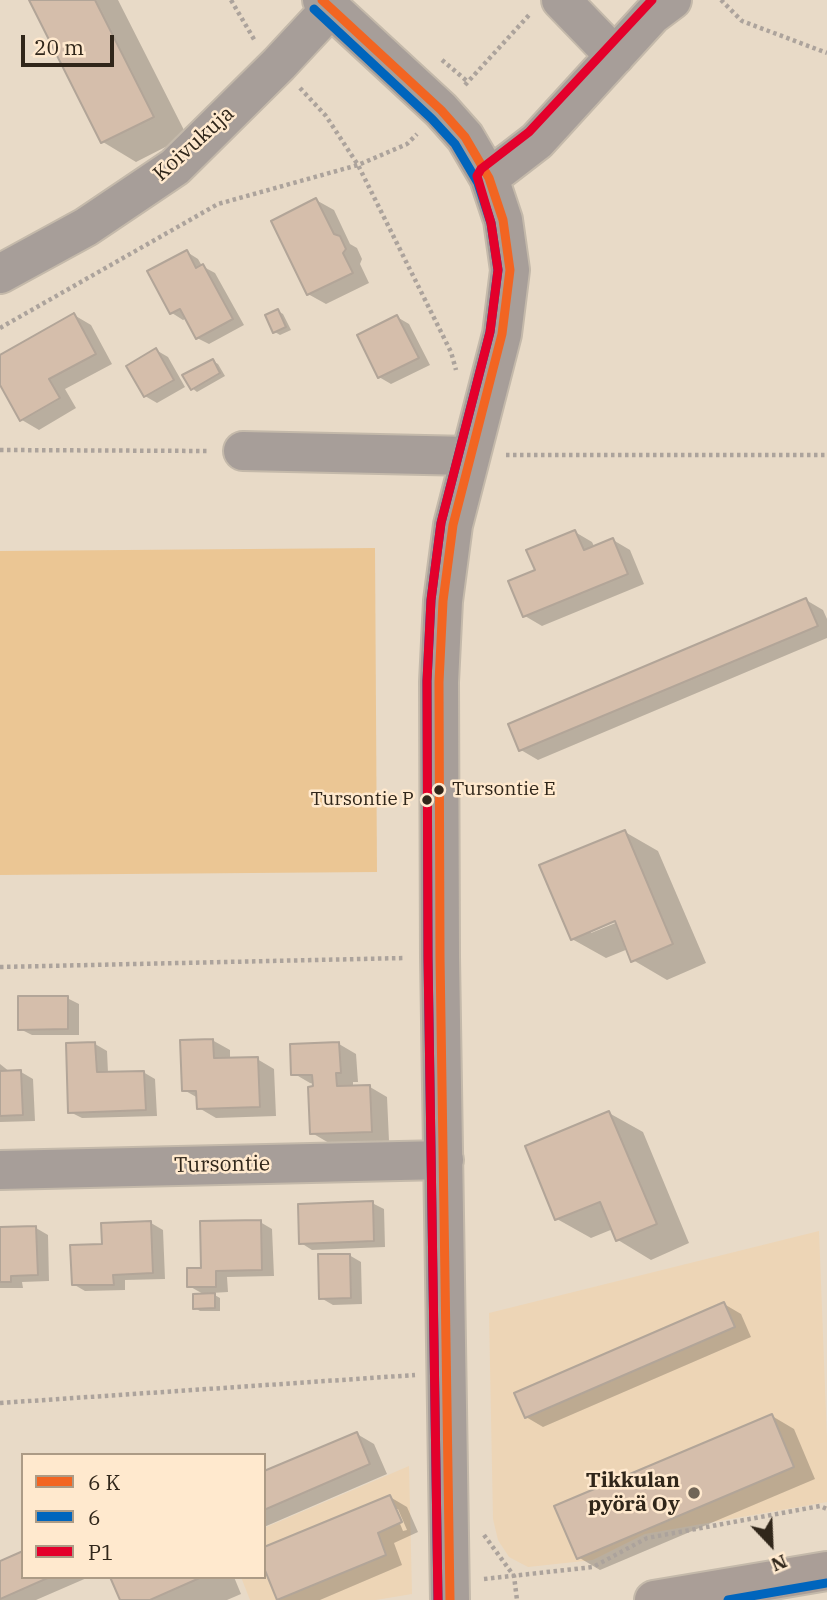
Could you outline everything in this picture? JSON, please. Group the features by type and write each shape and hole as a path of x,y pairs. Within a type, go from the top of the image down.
{"main road":[{"path":"654,1600 827,1572"}],"street":[{"name":"Koivukuja","path":"0,274 86,227 176,167 279,64 326,4"},
{"path":"326,4 441,110 465,137 489,178 503,220 510,270 502,334 453,525 443,601 439,682 440,957 451,1592"},
{"path":"548,4 615,56"},
{"path":"489,178 537,141 661,5"},
{"path":"243,451 470,456"},
{"name":"Tursontie","path":"0,1170 443,1160"}],"path":[{"path":"721,0 742,21 827,53"},
{"path":"232,1 257,44 326,116 358,165 451,352 457,374"},
{"path":"0,328 218,204 358,165 407,144 520,27 548,4"},
{"path":"0,450 243,451"},
{"path":"470,456 827,456"},
{"path":"0,967 440,957"},
{"path":"0,1403 447,1373"},
{"path":"451,1592 593,1567 647,1538 821,1506 827,1509"}],"shaded area":[{"path":"375,548 377,872 0,875 0,551"},
{"path":"819,1231 827,1502 645,1534 593,1560 528,1567 509,1557 498,1540 493,1519 489,1313"},
{"path":"409,1466 412,1594 376,1600 250,1600 242,1579 266,1579 266,1527"}],"building":[{"path":"29,0 95,0 154,117 101,143"},
{"path":"316,198 334,234 340,236 346,249 343,253 353,273 307,295 271,221"},
{"path":"187,250 196,268 203,264 233,319 196,339 180,309 170,314 147,271"},
{"path":"278,309 286,327 273,333 265,315"},
{"path":"74,313 96,354 49,379 60,398 20,421 0,385 0,355"},
{"path":"397,315 419,358 378,378 357,335"},
{"path":"156,348 174,380 144,397 126,366"},
{"path":"213,359 220,373 191,390 182,375"},
{"path":"575,530 584,550 613,538 628,574 523,617 508,581 535,570 526,550"},
{"path":"806,598 818,626 519,751 508,724"},
{"path":"625,830 673,944 631,962 615,921 571,940 539,865"},
{"path":"18,996 68,996 68,1029 18,1030"},
{"path":"213,1039 214,1058 258,1057 260,1107 197,1109 196,1091 182,1091 180,1040"},
{"path":"95,1042 97,1072 144,1071 146,1110 68,1113 66,1043"},
{"path":"339,1042 341,1073 336,1073 337,1086 370,1085 372,1132 310,1134 308,1087 313,1086 312,1075 291,1075 290,1044"},
{"path":"21,1070 23,1115 0,1116 0,1071"},
{"path":"609,1111 657,1224 616,1241 600,1202 555,1220 525,1146"},
{"path":"373,1201 374,1241 299,1244 298,1204"},
{"path":"261,1220 262,1270 216,1271 216,1287 187,1287 187,1268 201,1268 200,1221"},
{"path":"151,1221 153,1273 113,1275 114,1285 72,1285 70,1245 102,1244 101,1223"},
{"path":"36,1226 38,1275 11,1276 11,1282 0,1282 0,1227"},
{"path":"318,1254 350,1254 351,1298 319,1299"},
{"path":"215,1293 215,1308 193,1309 193,1294"},
{"path":"724,1302 735,1327 525,1418 514,1393"},
{"path":"772,1414 794,1467 577,1559 554,1506"},
{"path":"357,1432 370,1464 266,1509 266,1470"},
{"path":"390,1495 402,1522 378,1533 386,1555 277,1600 266,1573 266,1546"},
{"path":"21,1552 21,1579 45,1579 0,1599 0,1561"},
{"path":"111,1579 197,1579 150,1600 120,1600"}],"transit line":[{"path":"322,0 441,110 465,137 489,178 503,220 510,270 502,334 453,525 443,601 439,682 440,957 450,1600"},
{"name":"P1","path":"438,1600 428,957 427,681 431,600 441,523 490,332 498,270 491,223 477,176 481,169 529,132 652,0"},
{"name":"6","path":"314,9 432,119 455,144 478,183 491,223 498,270 490,332 441,523 431,600 427,681 428,957 438,1600"},
{"name":"6","path":"728,1600 827,1583"}],"place":[{"name":"Tursontie E","path":"439,790"},
{"name":"Tursontie P","path":"427,800"},
{"name":"Tikkulan pyörä Oy","path":"694,1493"}]}
